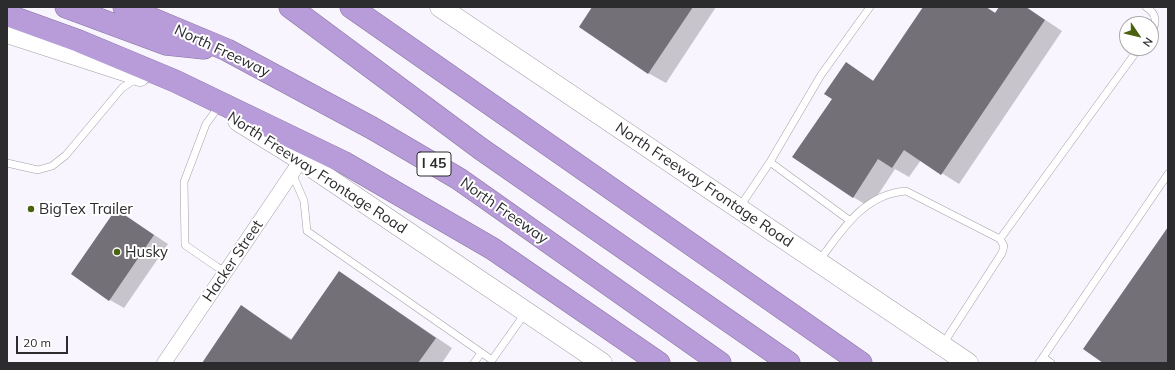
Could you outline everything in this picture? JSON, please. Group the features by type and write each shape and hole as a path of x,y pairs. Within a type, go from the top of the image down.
{"highway":[{"path":"66,7 166,44 227,50"},
{"name":"North Freeway","path":"124,7 227,50 372,128 459,178 720,363"},
{"path":"290,7 481,149 788,363"},
{"path":"351,7 860,363"},
{"path":"7,15 79,41 175,80 343,162 493,249 659,363"}],"main road":[{"name":"North Freeway Frontage Road","path":"440,7 968,363"},
{"name":"North Freeway Frontage Road","path":"7,33 139,76 217,109 297,166 526,312 602,363"}],"street":[{"name":"Hacker Street","path":"164,363 297,166"}],"lane":[{"path":"739,208 770,162 821,75 870,7"},
{"path":"1146,7 1152,11 1155,16"},
{"path":"1000,239 1133,56"},
{"path":"7,163 38,170 52,166 66,155 122,88 139,76"},
{"path":"217,109 206,124 184,182 185,245 217,267 226,271"},
{"path":"770,162 849,220"},
{"path":"297,166 304,201 307,231 481,353 492,360 526,312"},
{"path":"1051,363 1041,360 1168,174"},
{"path":"819,262 849,220 862,208 894,192 906,191 1000,239 1004,246 1002,253 942,346"},
{"path":"474,363 481,353"}],"building":[{"path":"592,7 693,7 648,74 579,27"},
{"path":"923,7 986,7 995,13 999,7 1026,7 1045,20 941,175 904,150 892,168 878,159 853,198 792,157 832,99 824,94 846,62 873,81"},
{"path":"116,209 154,235 109,301 71,274"},
{"path":"1168,227 1168,363 1103,363 1083,349"},
{"path":"339,271 436,338 418,363 202,363 241,305 291,340"}],"place":[{"name":"BigTex Trailer","path":"31,209"},
{"name":"Husky","path":"117,252"}]}
